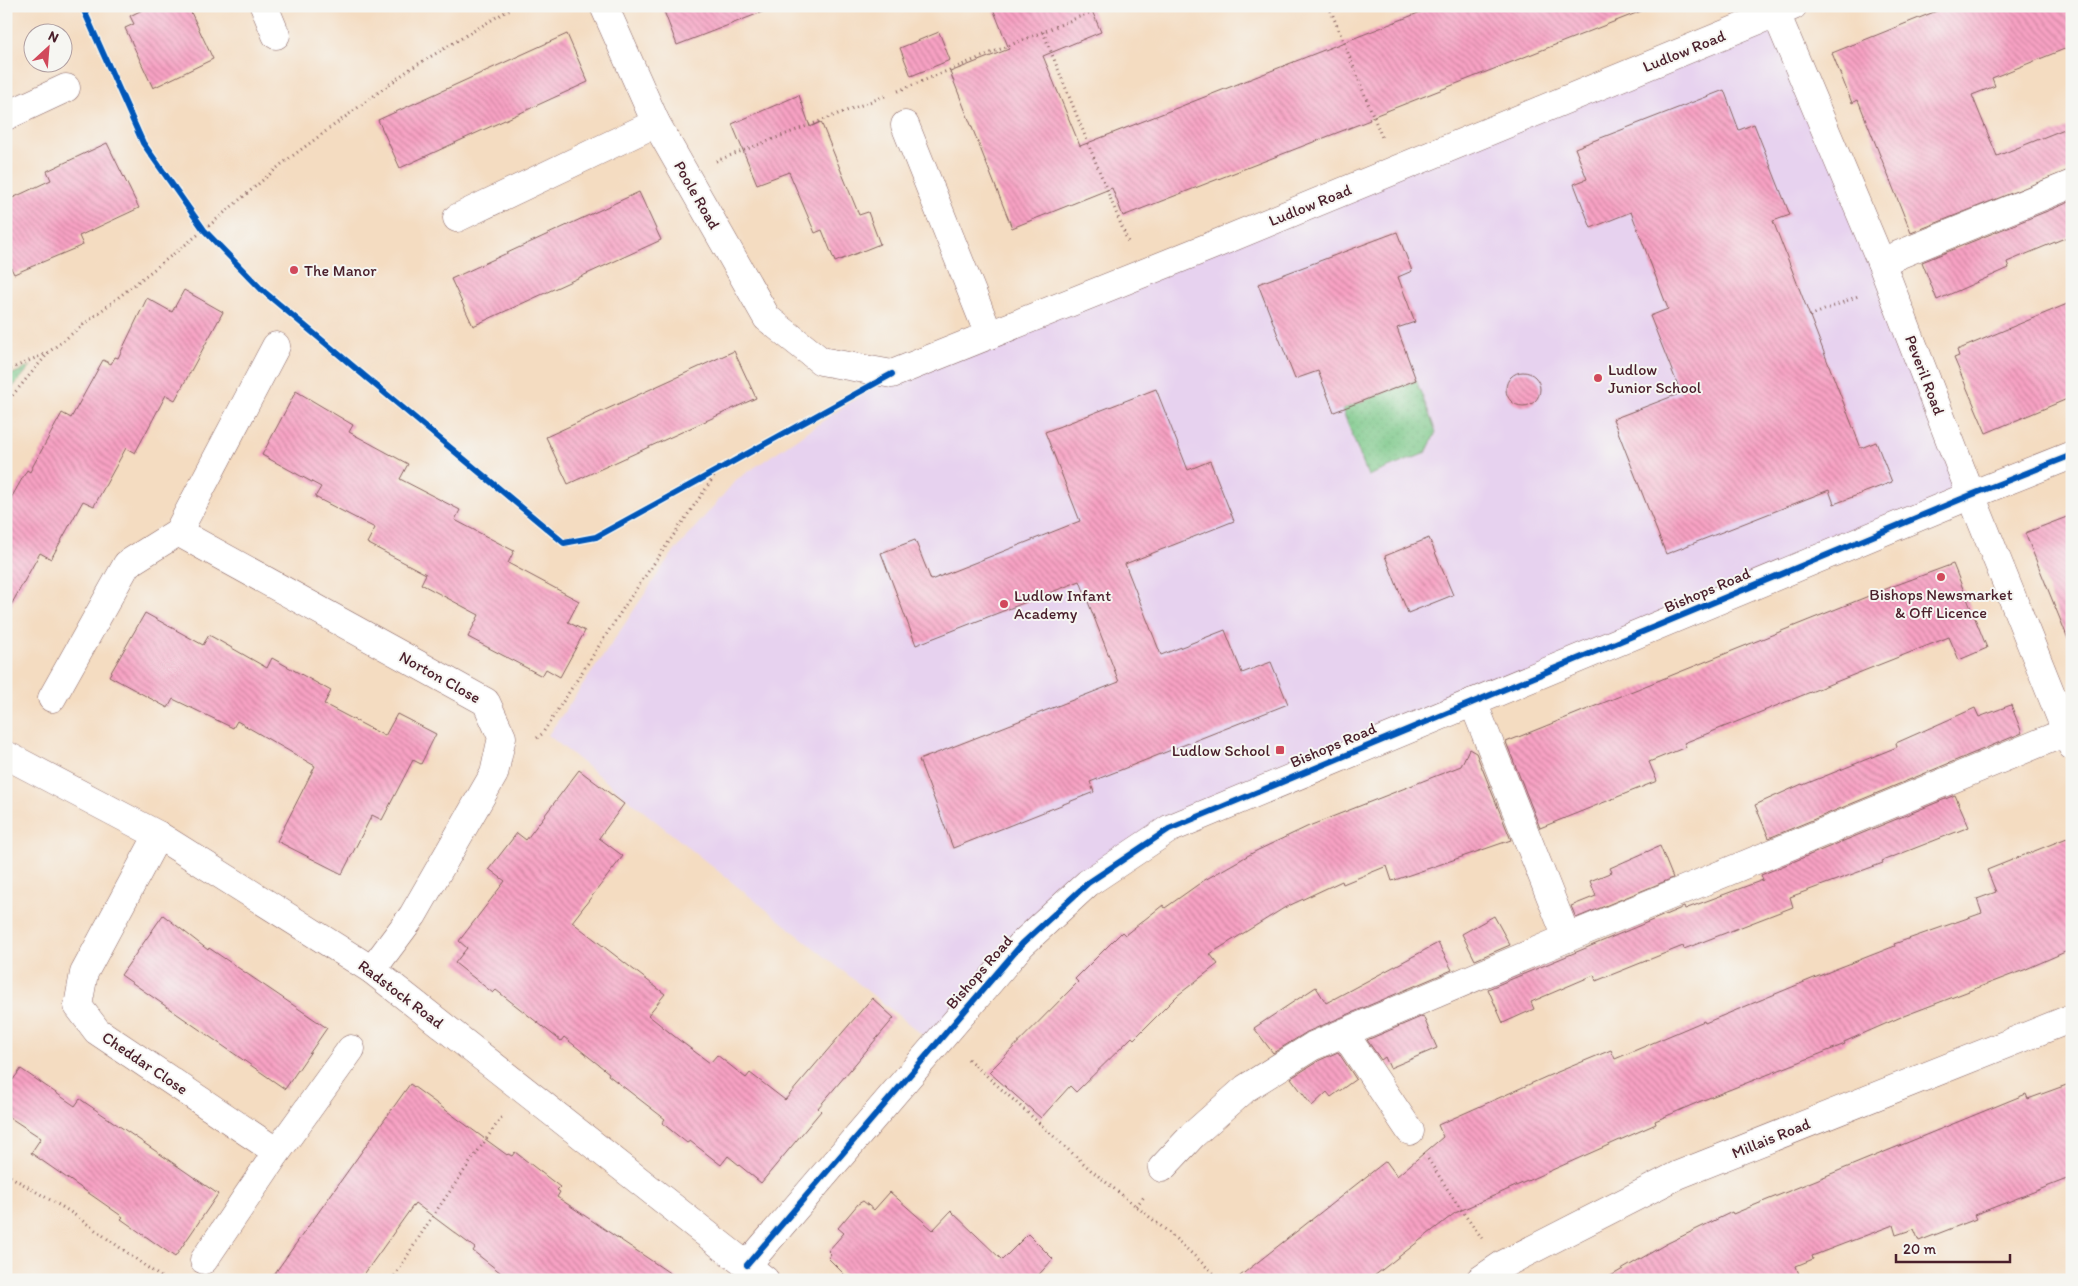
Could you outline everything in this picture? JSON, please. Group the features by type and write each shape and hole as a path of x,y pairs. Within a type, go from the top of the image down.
{"street":[{"path":"264,6 276,35"},
{"name":"Poole Road","path":"604,6 656,124 767,318 821,361"},
{"name":"Ludlow Road","path":"821,361 892,374 1395,170 1780,9"},
{"name":"Peveril Road","path":"1780,9 2070,741"},
{"path":"6,116 66,88"},
{"path":"457,218 656,124"},
{"path":"905,125 989,335"},
{"path":"1885,272 2072,184"},
{"path":"52,698 127,564 178,532 276,346"},
{"name":"Bishops Road","path":"756,1272 942,1035 1022,944 1088,883 1169,828 1971,495 2072,455"},
{"name":"Norton Close","path":"178,532 486,702 502,737 494,774 413,915 372,970"},
{"path":"1473,702 1566,938"},
{"path":"1162,1168 1193,1135 1246,1088 1313,1046 1566,938 2070,741"},
{"name":"Radstock Road","path":"6,755 158,835 372,970 756,1272"},
{"name":"Cheddar Close","path":"158,835 84,973 78,1006 97,1032 277,1152"},
{"name":"Millais Road","path":"1480,1280 1502,1265 1678,1175 2072,1018"},
{"path":"1344,1033 1410,1131"},
{"path":"204,1260 350,1049"}],"path":[{"path":"6,403 50,351 204,230 283,163 410,69 515,6"},
{"path":"1329,6 1395,170"},
{"path":"1043,32 1141,274"},
{"path":"198,222 210,237"},
{"path":"1810,316 1885,272"},
{"path":"6,371 50,351"},
{"path":"700,481 726,467"},
{"path":"535,740 542,734 630,598 718,471"},
{"path":"942,1035 1092,1171 1167,1231 1221,1280"},
{"path":"392,1280 432,1217 522,1088"},
{"path":"1410,1131 1461,1210 1502,1265"},
{"path":"6,1174 69,1211 165,1280"}],"shaded area":[{"path":"1775,13 1971,495 1169,829 1088,883 934,1044 548,735 668,559 736,480 892,374"}],"green space":[{"path":"31,366 6,395 6,377"},
{"path":"1416,380 1436,432 1426,453 1368,476 1342,409"}],"building":[{"path":"150,6 188,6 213,59 153,88 125,28 134,24 130,16"},
{"path":"662,6 770,6 770,9 677,45"},
{"path":"992,6 1090,6 1101,32 1043,56 1080,146 1436,6 1649,6 1649,8 1369,118 1370,120 1123,216 1112,188 1012,228 950,72 1009,49"},
{"path":"1949,6 2072,6 2072,46 1992,78 1995,86 1972,95 1997,156 2072,126 2072,169 1911,233 1858,100 1852,103 1832,53"},
{"path":"939,32 950,60 911,76 900,48"},
{"path":"567,34 588,82 400,168 378,120"},
{"path":"1724,90 1739,130 1754,124 1790,215 1773,221 1861,448 1876,442 1892,482 1834,504 1829,490 1666,554 1613,419 1681,393 1650,316 1668,309 1631,212 1591,228 1574,184 1587,179 1575,148"},
{"path":"799,95 810,127 821,122 859,215 868,212 880,244 835,262 822,230 815,233 789,172 757,184 732,124"},
{"path":"107,143 139,208 79,236 83,245 14,274 6,258 6,201 51,180 47,171"},
{"path":"639,192 661,240 473,326 451,279"},
{"path":"2072,201 2072,235 2007,262 2009,268 1937,300 1922,262"},
{"path":"1397,232 1412,271 1398,277 1415,322 1397,328 1416,380 1334,412 1318,371 1295,379 1258,284"},
{"path":"184,290 223,312 175,400 166,395 135,453 126,448 94,506 83,501 51,559 40,553 6,614 6,507 27,470 30,472 62,413 71,418 103,360 111,364 115,357 118,358 147,298 172,312"},
{"path":"2072,302 2072,397 1986,433 1954,358 1959,356 1957,350"},
{"path":"734,351 756,398 568,484 546,437"},
{"path":"1523,372 1530,373 1535,377 1539,382 1539,396 1535,401 1530,405 1523,406 1516,405 1511,401 1507,396 1506,389 1507,382 1511,377 1516,373"},
{"path":"1156,389 1188,470 1210,461 1234,521 1125,564 1161,655 1225,630 1242,673 1271,662 1288,704 1090,782 1094,792 953,848 919,760 1119,682 1080,581 916,645 881,553 915,540 931,580 1080,521 1045,432"},
{"path":"296,391 353,425 349,432 408,464 400,479 460,510 455,520 514,551 508,563 579,601 568,622 585,631 560,677 546,669 542,676 468,637 479,615 421,584 426,574 367,543 375,528 315,497 321,487 262,455"},
{"path":"2072,515 2072,646 2071,646 2025,533"},
{"path":"1429,538 1453,595 1408,613 1385,556"},
{"path":"1953,564 1987,648 1959,660 1949,637 1828,685 1684,743 1686,747 1649,762 1657,781 1540,828 1506,742 1891,587"},
{"path":"145,613 203,645 209,635 267,668 272,658 331,691 324,704 385,736 397,714 436,734 421,764 413,760 382,820 372,815 342,874 277,841 315,766 237,721 233,728 173,699 168,708 109,676"},
{"path":"2011,705 2022,733 1769,838 1755,805 1802,784 1897,747 1896,743 1975,708 1979,717"},
{"path":"1469,749 1476,753 1511,840 1392,881 1387,866 1343,884 1342,881 1284,908 1210,954 1218,964 1178,995 1134,1039 1132,1037 1076,1092 1070,1086 1041,1118 989,1072 1078,982 1075,979 1122,932 1125,935 1163,905 1165,908 1203,881 1256,851 1309,826 1461,766"},
{"path":"579,770 624,804 599,838 623,856 572,922 665,994 648,1015 679,1040 710,1063 717,1055 746,1078 750,1073 785,1100 872,998 894,1018 818,1108 821,1111 761,1183 728,1156 721,1165 690,1141 687,1143 662,1123 665,1119 608,1075 609,1073 564,1037 561,1041 496,990 493,993 455,963 467,948 459,941 505,881 489,869 517,833 526,840"},
{"path":"1955,795 1969,827 1882,861 1883,863 1790,897 1793,907 1684,949 1683,946 1596,981 1594,975 1531,1002 1534,1009 1503,1023 1488,989 1684,907 1685,909 1763,880 1761,875"},
{"path":"2072,836 2072,949 2024,970 1901,1017 1844,1042 1845,1044 1701,1101 1655,1121 1656,1124 1455,1213 1369,1280 1235,1280 1386,1161 1397,1176 1443,1137 1438,1125 1611,1050 1615,1059 1704,1021 1705,1023 1895,946 1894,944 1982,913 1977,899 1996,892 1987,870"},
{"path":"1660,846 1673,878 1576,918 1571,906 1596,896 1590,881 1612,872 1610,868"},
{"path":"163,915 208,950 209,948 327,1028 285,1089 121,975"},
{"path":"1494,916 1510,945 1475,960 1462,934"},
{"path":"1438,943 1452,970 1307,1032 1273,1053 1254,1028 1316,987 1326,1003"},
{"path":"1423,1016 1437,1048 1390,1068 1385,1057 1381,1060 1367,1040"},
{"path":"1338,1052 1356,1079 1331,1097 1327,1092 1312,1106 1291,1078 1320,1060"},
{"path":"21,1069 75,1106 80,1099 218,1194 175,1257 121,1219 123,1217 31,1153 41,1138 6,1115 6,1089"},
{"path":"2072,1083 2072,1177 1974,1215 1976,1219 1919,1241 1914,1229 1896,1235 1893,1225 1812,1256 1813,1259 1796,1266 1801,1280 1604,1280 1666,1244 1732,1212 1733,1214 2026,1094 2028,1099"},
{"path":"410,1084 507,1155 512,1156 515,1152 560,1187 557,1190 560,1192 557,1197 680,1280 510,1280 473,1251 475,1248 415,1203 360,1280 270,1280"},
{"path":"890,1192 933,1230 951,1211 1002,1260 1028,1234 1053,1259 1034,1280 850,1280 828,1258 831,1254 828,1251 844,1233 838,1228 858,1204 863,1201 874,1210"}],"cycle path":[{"path":"82,6 143,143 204,230 262,290 564,543 596,537 892,374"},
{"path":"747,1265 1022,944 1088,883 1169,829 1971,495 2072,455"}],"place":[{"name":"The Manor","path":"294,270"},
{"name":"Ludlow Junior School","path":"1598,378"},
{"name":"Bishops Newsmarket & Off Licence","path":"1941,577"},
{"name":"Ludlow Infant Academy","path":"1004,604"},
{"name":"Ludlow School","path":"1280,750"}]}
